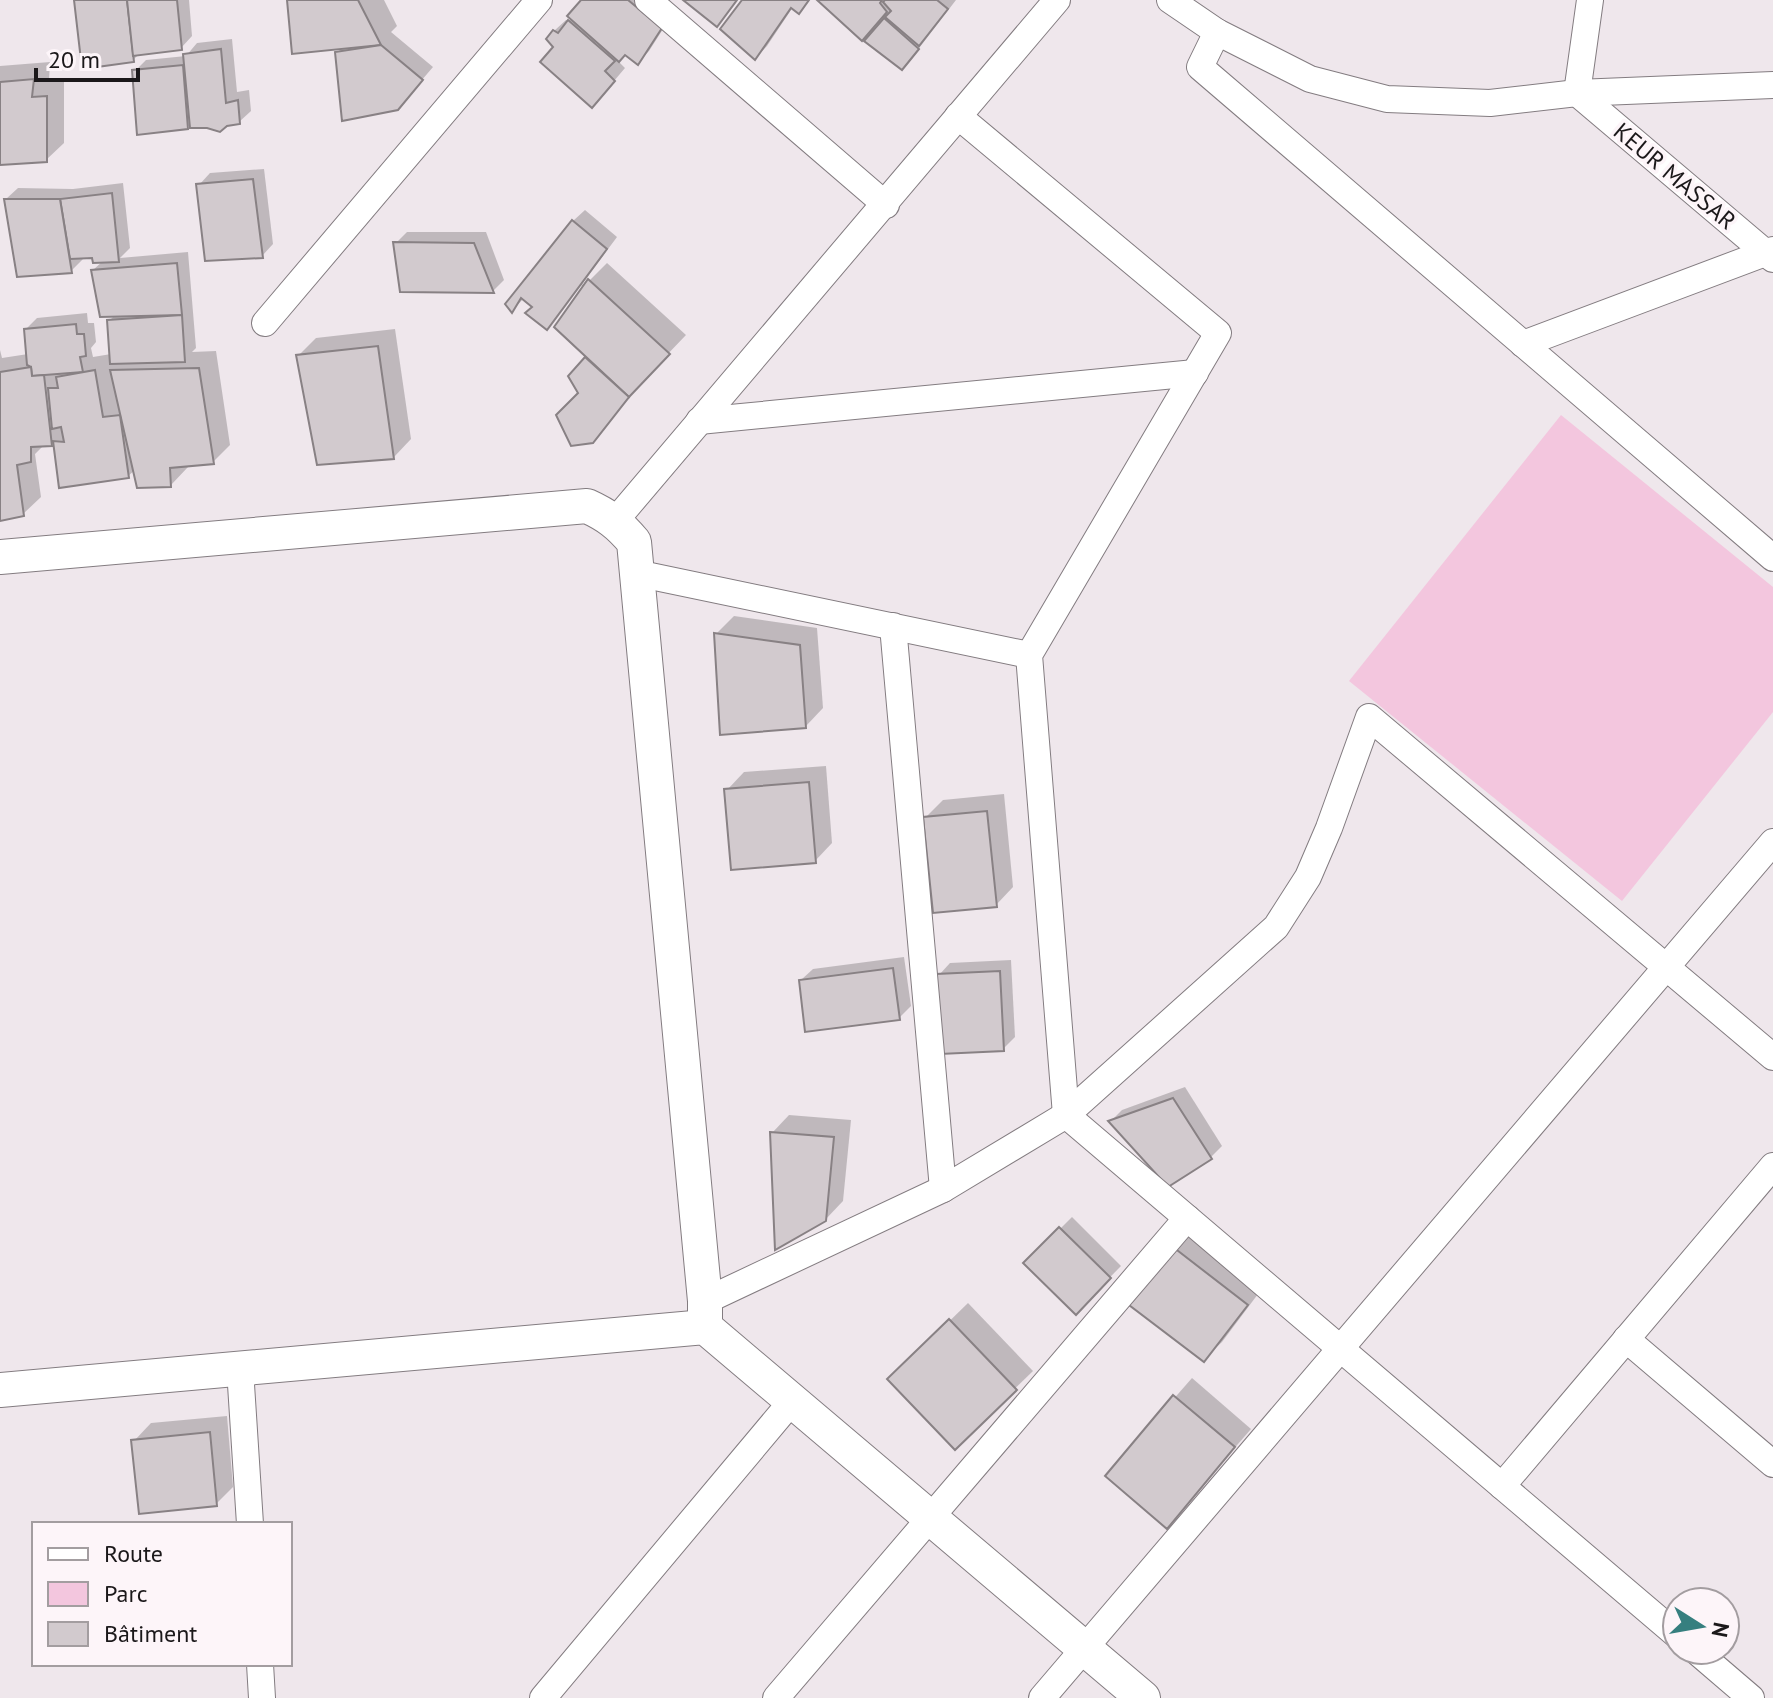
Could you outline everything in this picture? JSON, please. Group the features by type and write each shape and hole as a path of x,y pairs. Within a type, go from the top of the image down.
{"street":[{"path":"265,323 539,0"},
{"path":"648,0 886,205"},
{"path":"615,521 1057,0"},
{"path":"1170,0 1217,32 1310,79 1387,99 1490,103 1577,93 1773,85"},
{"path":"1577,93 1590,0"},
{"path":"1217,32 1200,67 1773,558"},
{"name":"KEUR MASSAR","path":"1577,93 1770,254"},
{"path":"958,116 1218,333 1029,655 1066,1115 1661,1621"},
{"path":"1523,344 1770,254"},
{"path":"699,421 1195,373"},
{"path":"0,557 587,506 615,521 634,542 705,1314 792,1401 1143,1698"},
{"path":"636,573 1029,655"},
{"path":"893,626 943,1189"},
{"path":"0,1390 240,1369 705,1314 943,1189 1066,1115 1276,927 1308,877 1369,717 1773,1057"},
{"path":"1042,1698 1773,842"},
{"path":"1502,1486 1773,1166"},
{"path":"776,1698 1187,1218"},
{"path":"1626,1339 1773,1464"},
{"path":"240,1369 250,1522"},
{"path":"553,1694 792,1401"},
{"path":"260,1666 262,1698"},
{"path":"1714,1666 1751,1698"}],"green space":[{"path":"1561,415 1773,587 1773,712 1622,901 1349,681"}],"building":[{"path":"74,0 127,0 134,62 82,69"},
{"path":"127,0 177,0 182,50 133,56"},
{"path":"287,0 358,0 381,45 292,54"},
{"path":"581,0 628,0 662,28 638,65 625,55 619,62 567,16"},
{"path":"683,0 737,0 717,27"},
{"path":"742,0 809,0 799,14 791,8 755,60 720,29"},
{"path":"817,0 882,0 880,3 887,12 862,41"},
{"path":"937,0 948,9 919,46 885,17 891,11 883,2"},
{"path":"884,18 919,49 902,70 864,41"},
{"path":"568,20 615,61 605,71 615,81 592,108 540,62 553,47 546,39 553,30 558,33"},
{"path":"381,45 423,80 398,110 342,121 335,52"},
{"path":"221,49 226,103 238,100 240,124 227,126 220,132 190,128 183,54"},
{"path":"183,65 188,129 137,135 132,70"},
{"path":"34,79 32,97 47,96 47,162 0,165 0,82"},
{"path":"253,179 263,258 205,261 196,184"},
{"path":"112,193 119,262 93,263 92,258 70,259 60,199"},
{"path":"4,199 60,199 72,273 17,277"},
{"path":"572,220 607,249 547,330 525,313 532,307 521,298 512,313 505,304"},
{"path":"393,242 474,243 494,293 400,292"},
{"path":"177,263 182,315 100,317 91,270"},
{"path":"588,279 670,354 629,397 554,327"},
{"path":"182,315 185,362 110,364 107,320"},
{"path":"76,324 77,334 84,334 86,356 80,357 83,372 32,376 31,367 27,365 24,329"},
{"path":"378,346 394,459 317,465 296,355"},
{"path":"585,357 629,397 593,443 571,446 556,415 578,393 568,376"},
{"path":"31,367 32,376 44,375 52,446 31,447 31,462 17,465 24,516 0,521 0,372"},
{"path":"199,368 214,464 170,468 171,487 137,488 110,370"},
{"path":"95,370 103,417 120,415 129,478 59,488 53,441 64,442 61,427 52,429 48,388 58,388 56,377"},
{"path":"714,633 800,645 806,728 720,735"},
{"path":"809,782 816,863 731,870 724,789"},
{"path":"987,811 997,907 933,913 923,817"},
{"path":"893,968 900,1020 805,1032 799,980"},
{"path":"1000,971 1004,1051 940,1054 936,974"},
{"path":"1173,1098 1212,1159 1168,1187 1108,1121"},
{"path":"770,1132 834,1137 826,1221 775,1250"},
{"path":"1059,1227 1111,1278 1076,1315 1023,1263"},
{"path":"1173,1247 1248,1305 1204,1362 1129,1305"},
{"path":"949,1319 1017,1390 955,1450 887,1379"},
{"path":"1173,1395 1235,1447 1167,1529 1105,1476"},
{"path":"210,1432 217,1506 139,1514 131,1440"}]}
